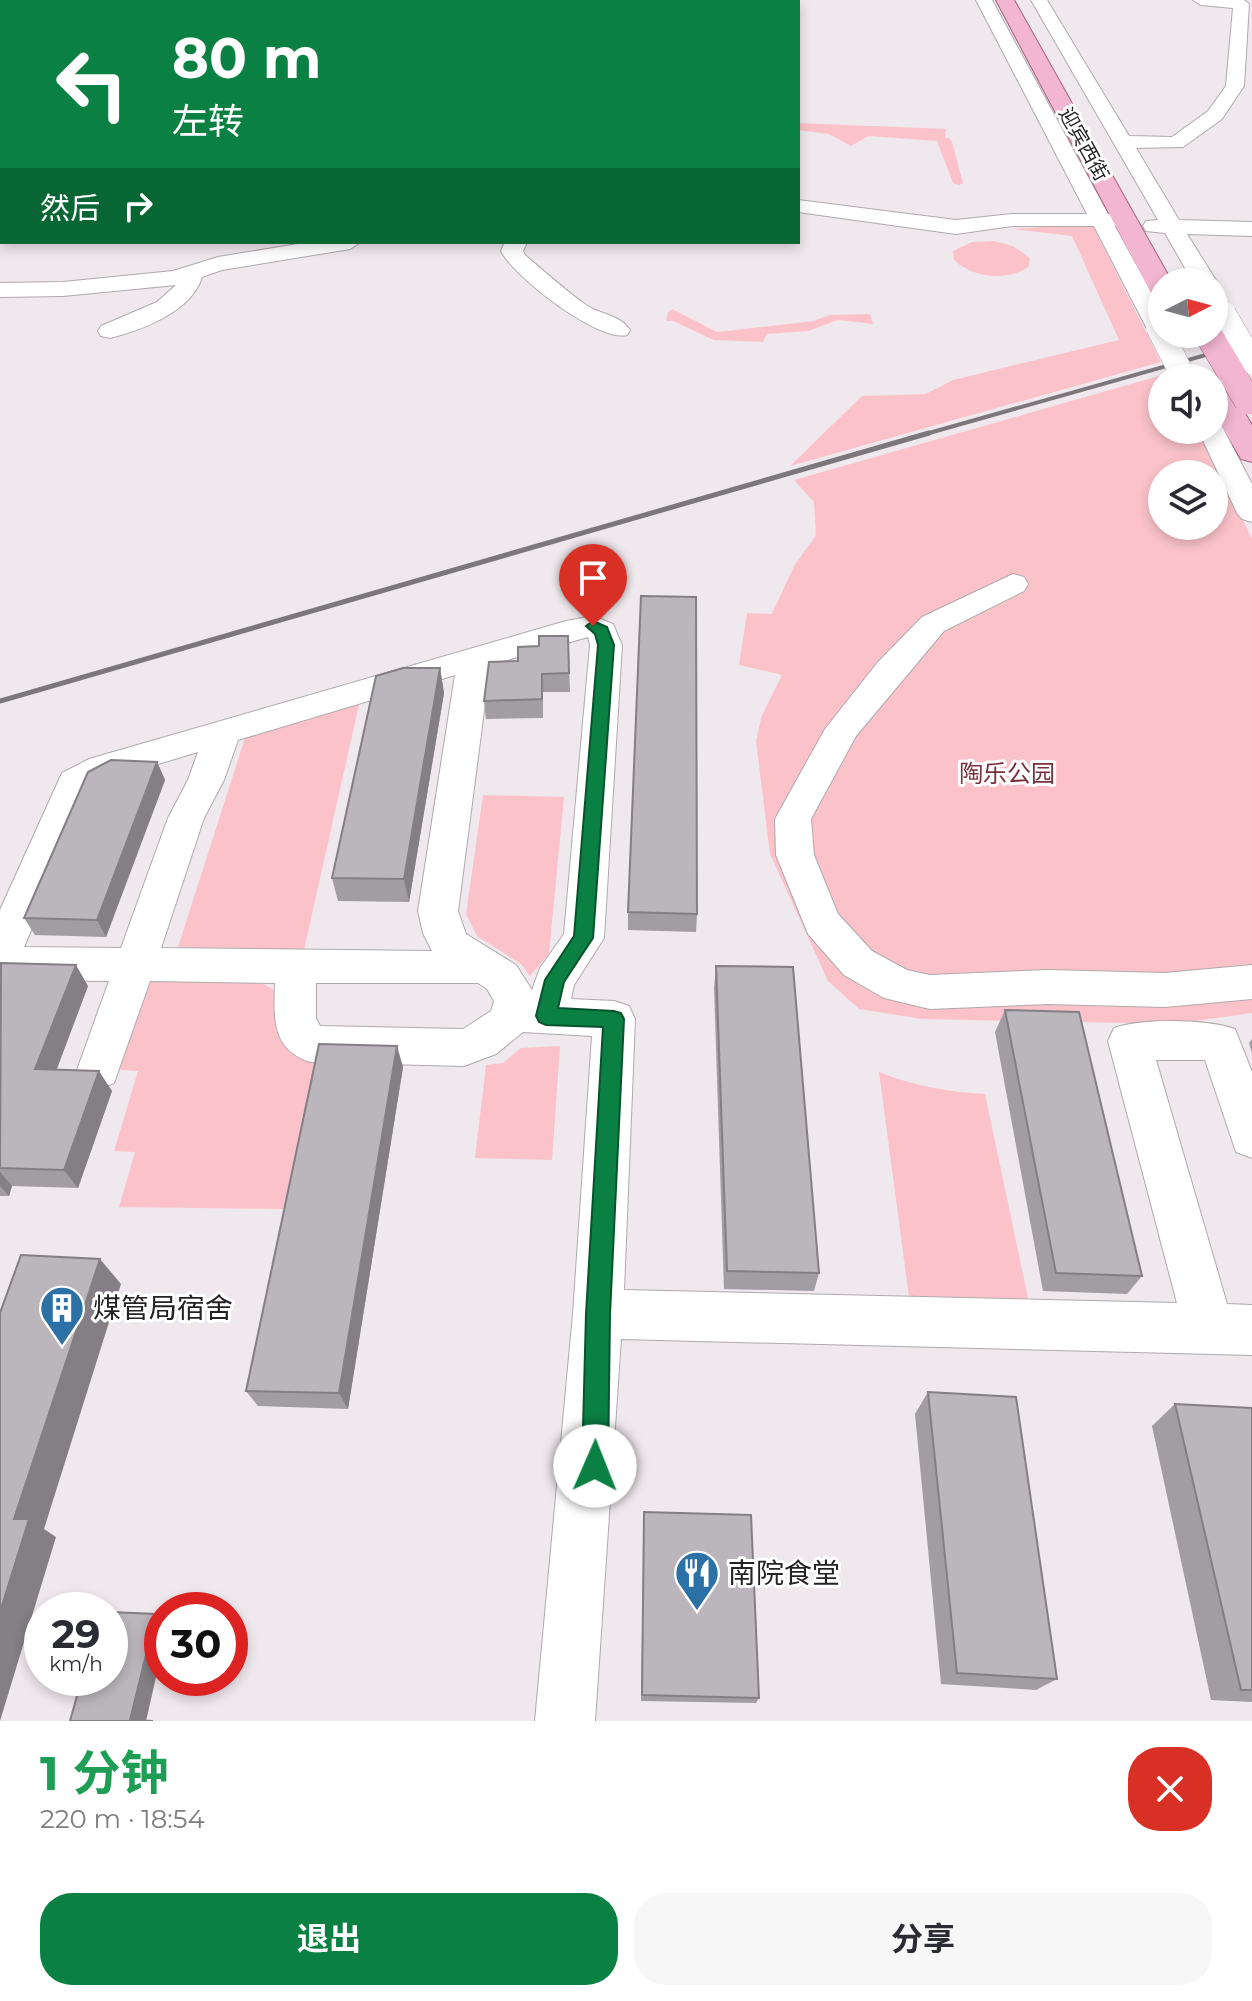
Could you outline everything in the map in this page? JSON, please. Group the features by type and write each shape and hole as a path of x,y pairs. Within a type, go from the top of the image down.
{"main road":[{"name":"迎宾西街","path":"1016,8 1021,49 1043,90 1168,268"},
{"name":"迎宾西街","path":"1016,8 1137,223 1154,268"},
{"path":"1186,348 1199,364"},
{"path":"1221,348 1234,423"}],"street":[{"path":"1123,142 1176,143 1215,115 1235,86 1241,4 1201,0"},
{"path":"1016,8 1123,142 1197,268"},
{"path":"1043,90 1099,218 1148,294"},
{"path":"800,206 956,227 1012,220 1099,218 1174,227 1252,229"},
{"path":"0,290 63,289 176,278 218,264 338,244"},
{"path":"515,244 512,251 516,259 580,312 609,323 618,330"},
{"path":"110,331 165,307 186,291 191,274"},
{"path":"1228,332 1252,362"},
{"path":"1234,423 1252,513"},
{"path":"1013,584 933,624 842,729 793,819 795,855 822,923 858,963 899,986 930,992 1078,986 1165,990 1252,982"},
{"path":"0,955 75,782 102,768 577,628 593,626 602,631 606,645 584,938 530,1015 485,1041 464,1048 310,1044 299,1035 293,1022 294,968"},
{"path":"474,658 438,911 441,930 449,947 508,981 515,997 530,1015 614,1019 598,1314 565,1721"},
{"path":"99,1070 186,818 206,780 223,732"},
{"path":"0,963 294,968 464,968 485,965"},
{"path":"598,1314 1230,1329 1129,1041 1220,1042 1252,1137"},
{"path":"588,1721 598,1314"}],"green space":[{"path":"800,123 946,129 945,138 952,142 963,183 953,183 937,141 869,136 851,146 829,134 800,130"},
{"path":"1092,224 1148,336 1148,348 1154,348 1161,362 790,466 862,396 926,394 953,380 1119,340 1072,236 1012,229"},
{"path":"993,241 1013,246 1030,258 1029,266 1011,274 991,276 970,271 954,260 953,251 972,242"},
{"path":"672,309 717,332 814,321 830,315 870,314 873,324 838,320 808,331 767,334 763,342 714,340 673,321 666,321"},
{"name":"陶乐公园","path":"1148,379 1148,444 1206,444 1214,460 1148,460 1148,540 1228,540 1228,490 1252,539 1252,1013 1173,1024 922,1019 859,1009 828,981 770,854 756,741 762,715 782,675 739,665 747,613 772,614 794,566 816,535 814,502 794,480"},
{"path":"360,700 304,950 178,947 245,738"},
{"path":"483,795 564,797 549,954 530,976 521,964 477,936 466,914"},
{"path":"148,981 255,982 276,992 292,1012 316,1059 284,1209 119,1207 135,1152 114,1151 138,1071 120,1070"},
{"path":"560,1046 552,1160 475,1158 486,1065 503,1063 521,1048"},
{"path":"879,1072 931,1088 985,1094 1028,1298 972,1307 909,1297"}],"building":[{"path":"641,596 696,597 697,914 628,912"},
{"path":"539,636 568,636 569,673 542,674 542,699 484,701 489,662 518,661 518,647 539,646"},
{"path":"403,668 440,668 404,879 332,878 376,676"},
{"path":"111,760 157,762 97,920 24,918 88,772"},
{"path":"1,963 76,965 35,1069 99,1071 64,1170 0,1168"},
{"path":"716,966 793,967 819,1273 727,1271"},
{"path":"1005,1010 1079,1012 1142,1276 1056,1273"},
{"path":"319,1044 397,1046 339,1393 246,1391"},
{"path":"21,1255 100,1259 14,1519 29,1519 0,1612 0,1313"},
{"path":"928,1392 1016,1397 1057,1679 957,1673"},
{"path":"1175,1404 1252,1408 1252,1690 1241,1690"},
{"name":"南院食堂","path":"644,1512 751,1515 759,1698 642,1695"},
{"path":"128,1613 144,1613 144,1663 130,1720 153,1721 70,1721 77,1696 128,1696"}],"railway":[{"path":"925,434 1252,342"},
{"path":"925,434 929,433"},
{"path":"0,701 925,434"}],"place":[{"name":"煤管局宿舍","path":"62,1347"},
{"name":"南院食堂","path":"697,1612"}],"route":[{"path":"593,626 602,631 606,645 584,938 555,980 546,1016 614,1019 598,1314 595,1466"}]}
